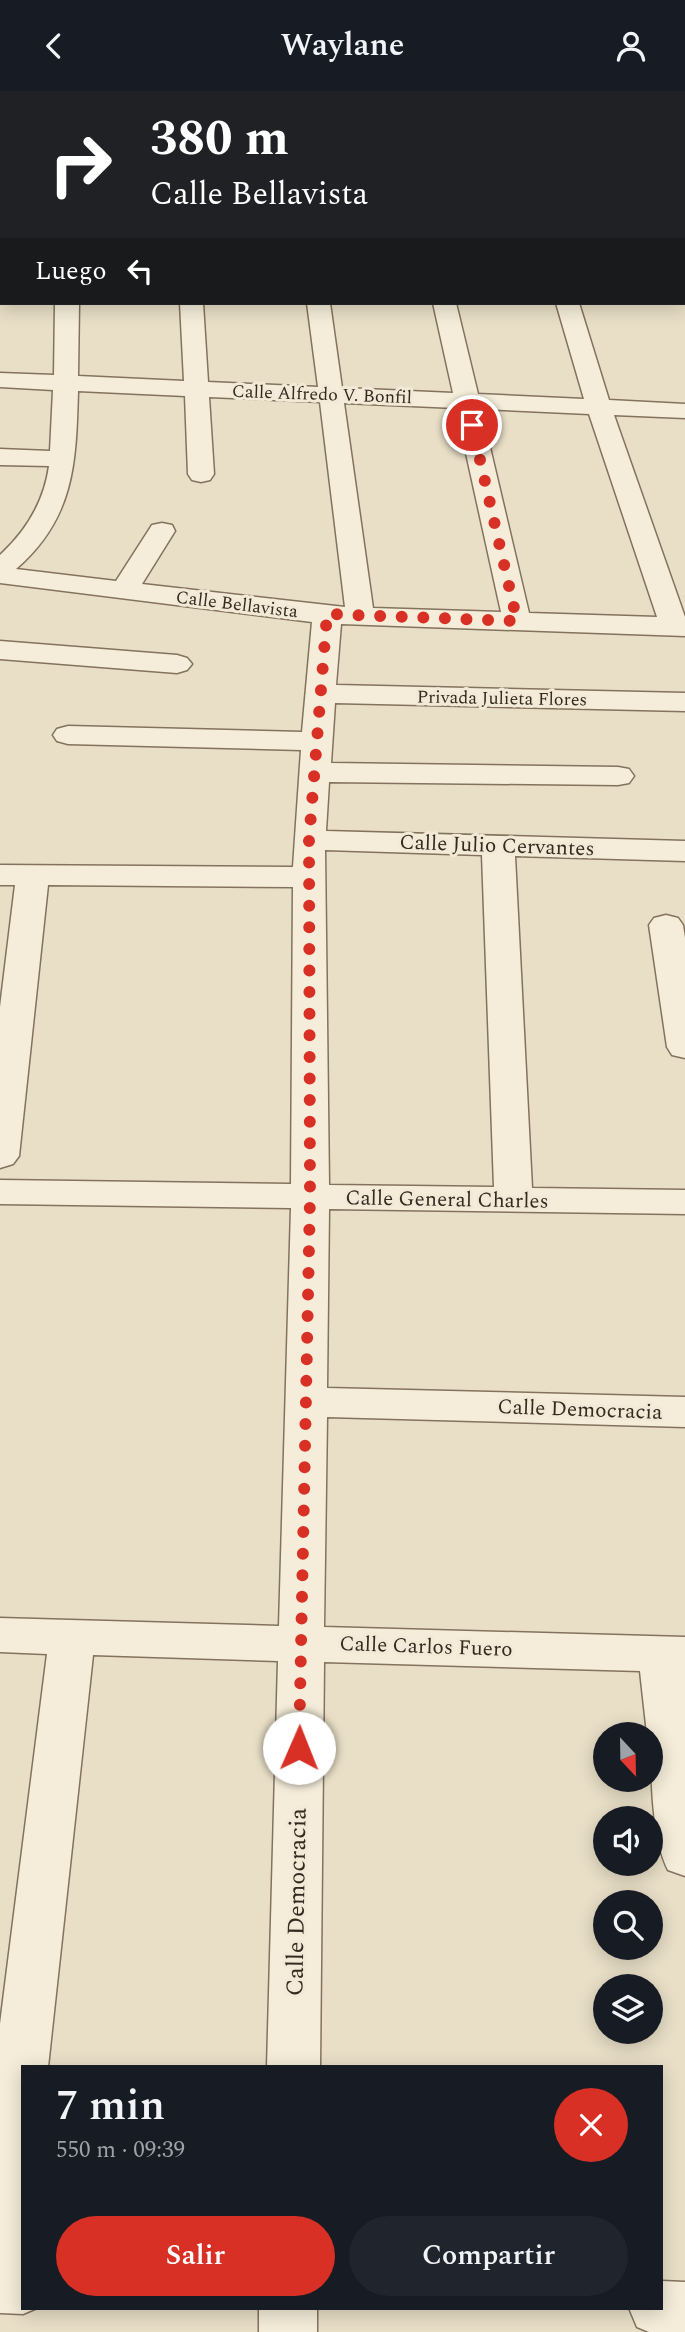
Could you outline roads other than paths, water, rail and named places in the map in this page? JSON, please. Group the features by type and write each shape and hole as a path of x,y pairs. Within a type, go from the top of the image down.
{"street":[{"path":"0,568 19,552 47,515 56,494 62,459 66,305"},
{"path":"192,305 199,389 201,474"},
{"name":"Calle Democracia","path":"293,2065 310,1196 309,858 320,694 344,615 330,395 319,305"},
{"path":"445,305 517,621"},
{"path":"569,305 599,407 680,626"},
{"name":"Calle Alfredo V. Bonfil","path":"0,380 685,411"},
{"path":"0,457 62,459"},
{"path":"125,589 162,531"},
{"name":"Calle Bellavista","path":"0,575 344,615 680,626"},
{"path":"0,650 177,664"},
{"name":"Privada Julieta Flores","path":"320,694 685,702"},
{"path":"68,735 314,757 618,776"},
{"path":"498,845 514,1201"},
{"name":"Calle Julio Cervantes","path":"16,876 498,845 685,851"},
{"path":"0,1156 16,876"},
{"path":"666,925 685,1047"},
{"name":"Calle General Charles","path":"0,1192 685,1202"},
{"name":"Calle Democracia","path":"306,1402 685,1412"},
{"name":"Calle Carlos Fuero","path":"0,1635 673,1654"},
{"path":"21,2065 72,1636"},
{"path":"673,1654 685,1856"},
{"path":"0,2245 21,2067"},
{"path":"0,2286 21,2287"},
{"path":"663,2308 685,2309"},
{"path":"288,2310 288,2332"}]}
